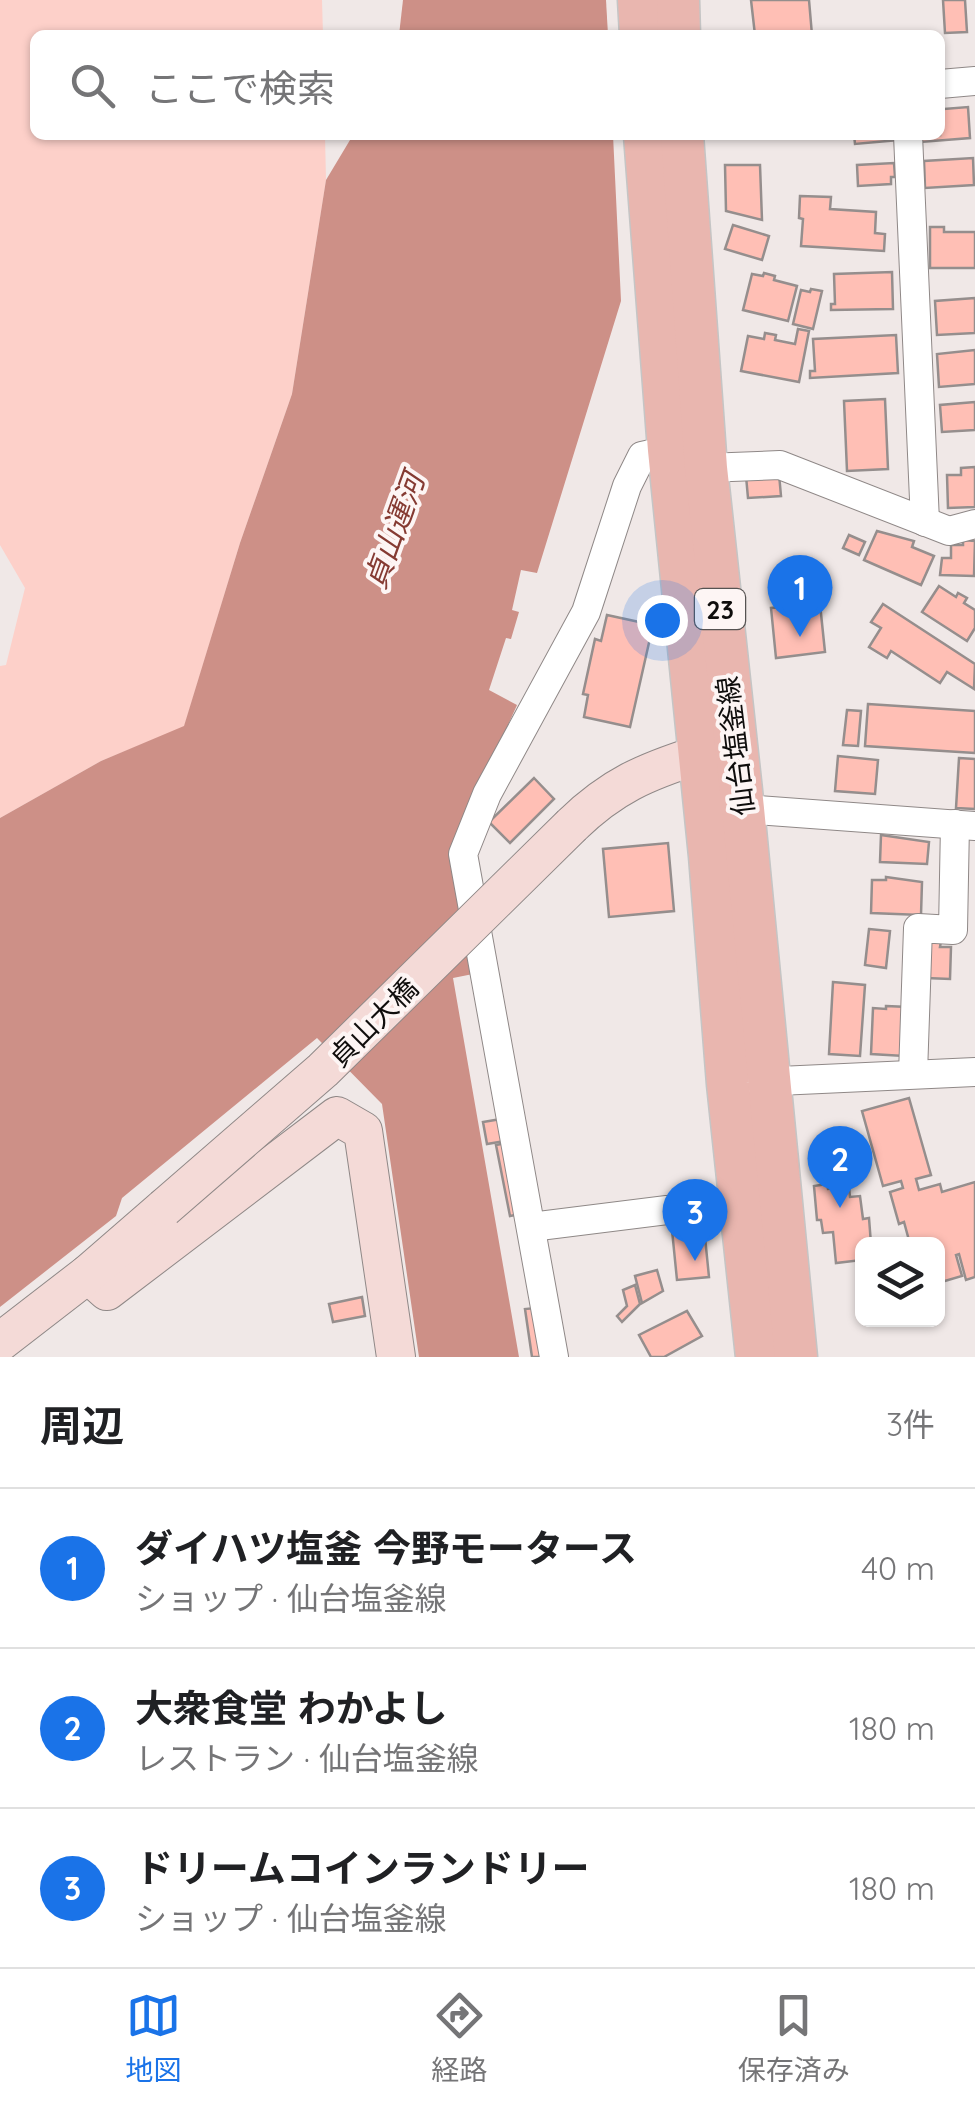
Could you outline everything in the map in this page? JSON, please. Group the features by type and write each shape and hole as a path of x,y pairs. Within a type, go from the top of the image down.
{"main road":[{"path":"639,0 640,30"},
{"path":"678,0 679,30"},
{"name":"仙台塩釜線","path":"646,140 687,459 728,692 743,809 796,1357"},
{"name":"仙台塩釜線","path":"682,140 687,459 698,755 758,1357"}],"street":[{"path":"945,84 975,81"},
{"path":"908,140 925,522"},
{"path":"554,1357 463,854 487,794 586,612 627,486 642,456 780,465 948,531 975,524"},
{"path":"728,692 698,755 743,809 965,825 952,930 918,928 913,1074"},
{"name":"貞山大橋","path":"0,1342 88,1274 324,1070 600,798 628,781 698,755"},
{"path":"728,1084 975,1072"},
{"path":"88,1274 108,1291 337,1116 363,1131 396,1357"},
{"path":"531,1227 667,1210 743,1207"}],"shaded area":[{"path":"0,0 322,0 323,30 30,30 30,140 325,140 326,180 292,394 240,543 184,727 101,761 0,818 0,666 6,665 25,588 0,545"}],"water":[{"path":"403,0 606,0 608,30 400,30"},
{"name":"貞山運河","path":"350,140 613,140 621,301 537,573 521,570 512,610 519,612 489,690 517,705 451,852 473,974 453,978 519,1357 419,1357 382,1104 317,1038 122,1198 116,1216 0,1307 0,818 101,761 184,726 240,543 292,394 326,180"}],"building":[{"path":"751,0 809,0 812,30 754,30"},
{"path":"943,0 965,0 967,32 945,30"},
{"path":"968,107 970,138 921,142 945,140 945,109"},
{"path":"855,140 898,140 855,144"},
{"path":"973,158 974,185 925,188 924,161"},
{"path":"894,163 891,184 858,186 857,165"},
{"path":"725,165 760,165 762,220 726,211"},
{"path":"800,196 831,197 830,209 876,212 875,233 885,234 884,251 801,246"},
{"path":"733,225 769,236 762,260 725,249"},
{"path":"930,227 944,227 944,232 975,232 975,268 930,268"},
{"path":"892,272 893,309 831,310 831,304 835,304 834,274"},
{"path":"764,273 797,286 788,321 743,310 752,274"},
{"path":"801,290 822,291 813,329 793,324"},
{"path":"975,298 975,333 937,335 935,301"},
{"path":"798,329 809,331 799,382 741,371 748,336 764,339 765,333 776,335 775,340 795,344"},
{"path":"896,335 898,373 810,378 810,371 815,371 813,339"},
{"path":"975,350 975,384 939,387 937,354"},
{"path":"885,399 888,469 847,471 844,401"},
{"path":"975,402 975,430 942,432 940,405"},
{"path":"975,467 975,507 948,508 947,475 961,475 961,468"},
{"path":"779,474 781,496 748,498 746,476"},
{"path":"877,531 914,541 912,547 934,556 921,585 864,560"},
{"path":"849,535 865,542 859,555 843,548"},
{"path":"963,540 975,541 974,576 940,575 942,558 951,558 951,545 963,545"},
{"path":"939,586 956,597 958,593 967,598 964,603 975,610 975,628 967,641 922,612"},
{"path":"820,604 825,652 776,658 771,608"},
{"path":"883,604 975,664 974,689 947,672 940,683 891,651 887,658 869,647 881,628 871,622"},
{"path":"607,615 653,625 630,727 584,717 588,695 583,694 595,639 601,641"},
{"path":"868,704 975,711 975,753 865,746"},
{"path":"847,710 861,711 858,746 843,745"},
{"path":"838,756 878,760 875,794 835,791"},
{"path":"959,758 975,759 975,809 956,808"},
{"path":"534,778 554,799 510,843 489,822"},
{"path":"881,835 929,842 927,864 880,862"},
{"path":"668,843 674,911 609,917 603,849"},
{"path":"886,877 922,882 921,915 871,913 872,880"},
{"path":"869,929 890,931 886,968 865,965"},
{"path":"928,940 941,941 940,947 951,947 950,979 926,978"},
{"path":"833,982 865,985 860,1056 829,1054"},
{"path":"908,1007 904,1056 871,1054 873,1008"},
{"path":"909,1098 931,1175 916,1179 919,1190 940,1184 942,1192 975,1182 975,1277 966,1280 959,1254 956,1255 962,1276 945,1281 945,1237 908,1237 904,1222 899,1224 890,1192 903,1188 901,1181 883,1186 862,1111"},
{"path":"501,1119 505,1141 487,1144 483,1122"},
{"path":"506,1143 520,1214 510,1216 496,1145"},
{"path":"814,1186 849,1187 850,1197 860,1196 863,1219 869,1218 870,1237 855,1237 855,1261 836,1263 833,1232 823,1233 821,1220 817,1220"},
{"path":"704,1227 709,1277 677,1280 672,1230"},
{"path":"657,1270 663,1291 642,1303 635,1276"},
{"path":"635,1285 640,1304 622,1322 617,1316 627,1306 623,1290"},
{"path":"362,1297 365,1316 333,1322 329,1304"},
{"path":"535,1308 542,1357 532,1357 525,1309"},
{"path":"687,1311 702,1336 664,1357 651,1357 639,1335"}],"place":[{"name":"ダイハツ塩釜 今野モータース","path":"800,637"},
{"name":"大衆食堂 わかよし","path":"840,1208"},
{"name":"ドリームコインランドリー","path":"695,1261"}]}
